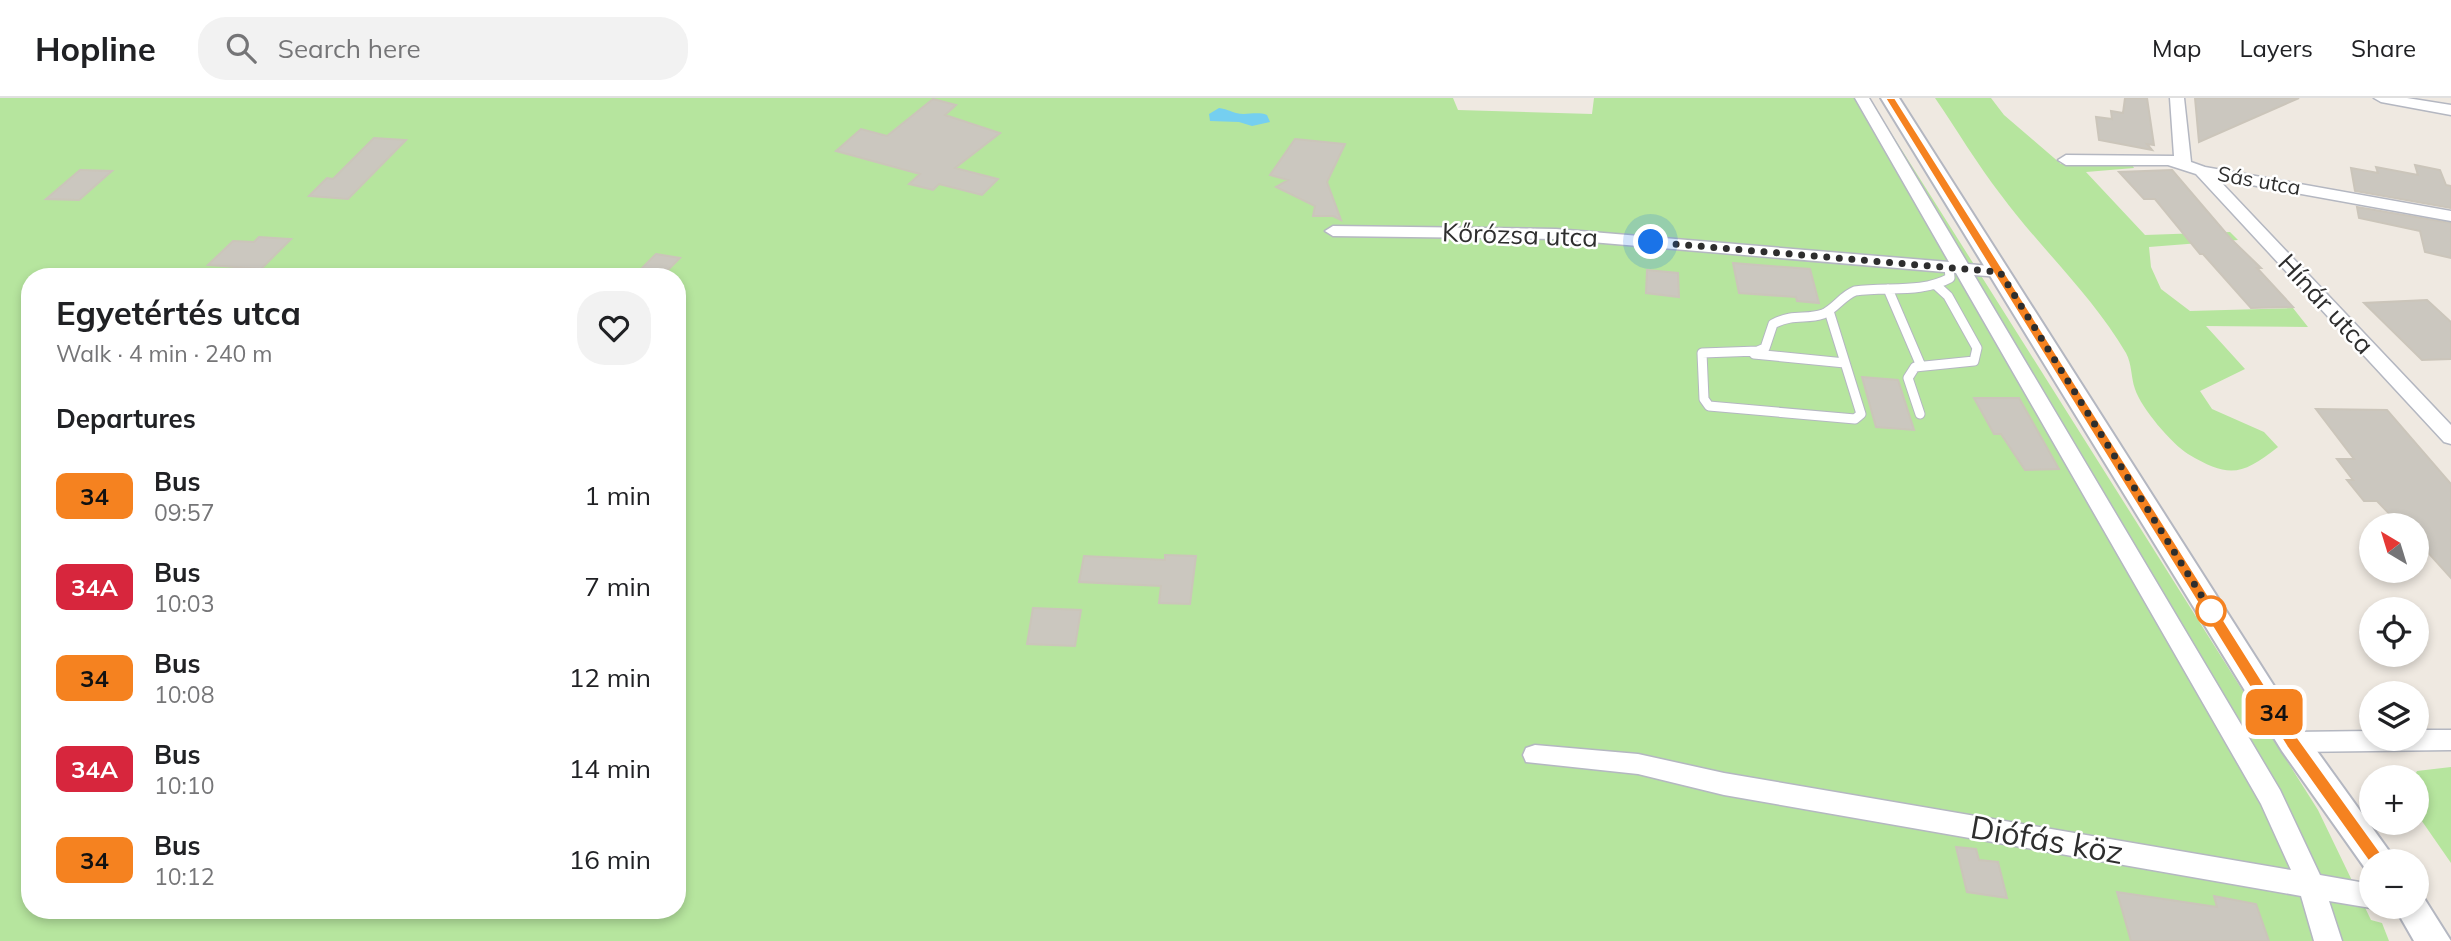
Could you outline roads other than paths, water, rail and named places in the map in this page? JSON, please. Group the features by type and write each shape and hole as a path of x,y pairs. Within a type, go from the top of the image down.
{"street":[{"path":"1862,98 1955,267 2270,798 2311,886 2328,941"},
{"path":"1890,98 2292,742 2369,849"},
{"path":"2177,98 2183,164"},
{"path":"2381,98 2451,110"},
{"name":"Sás utca","path":"2066,160 2170,160 2202,171 2451,216"},
{"name":"Hínár utca","path":"2202,171 2451,437"},
{"name":"Kőrózsa utca","path":"1333,231 1556,234 2000,272"},
{"path":"2292,742 2451,740"},
{"name":"Diófás köz","path":"1535,755 1639,764 1724,784 2359,893"},
{"path":"2419,919 2434,941"}],"lane":[{"path":"1754,354 1765,348 1770,340 1773,324 1794,316 1818,316 1829,311 1843,296 1854,291 1921,289 1936,285 1950,278 1955,267"},
{"path":"1920,414 1908,378 1915,367 1974,361 1977,348 1948,296 1936,285"},
{"path":"1888,289 1921,366"},
{"path":"1829,311 1861,414 1854,419 1709,406 1704,399 1702,353 1719,351 1845,363"}],"water":[{"path":"1219,108 1240,114 1267,115 1270,122 1252,126 1239,122 1210,121 1209,114"}]}
